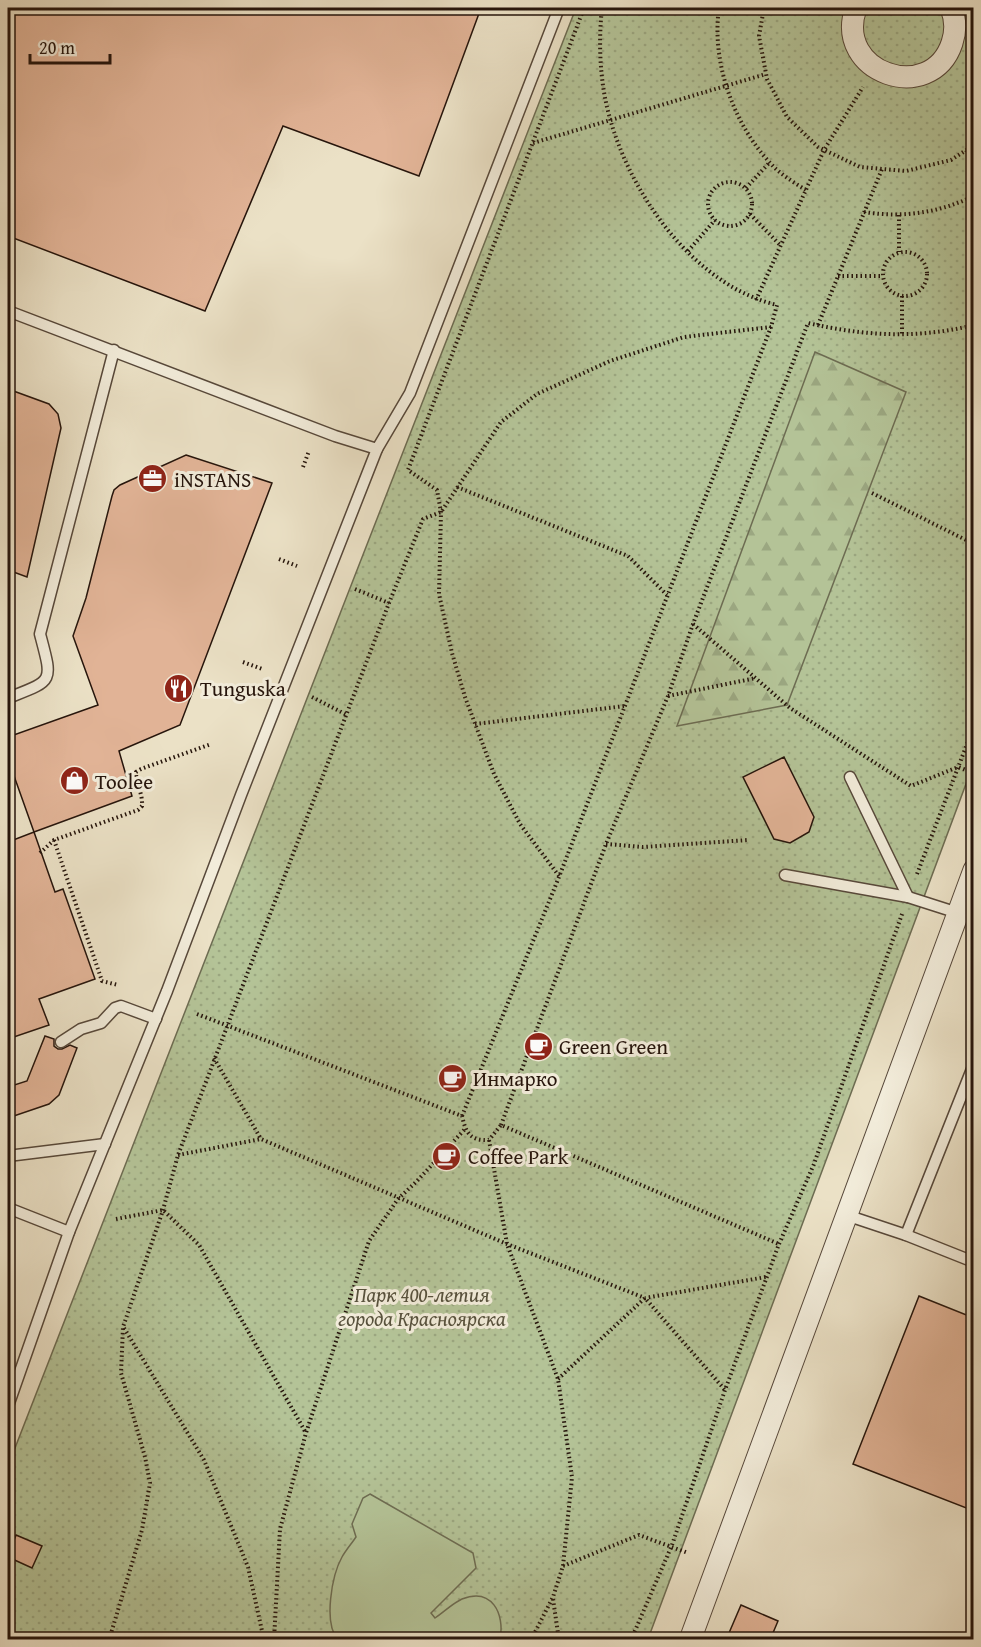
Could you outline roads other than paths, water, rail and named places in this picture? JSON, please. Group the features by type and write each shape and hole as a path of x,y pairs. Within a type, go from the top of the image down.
{"street":[{"path":"856,8 852,26 855,42 863,57 875,69 891,76 908,78 925,73 939,63 950,50 955,33 955,15 951,8"},
{"path":"690,1640 974,870"}],"lane":[{"path":"8,1406 69,1232 156,1019 377,449 410,393 559,8"},
{"path":"8,311 335,436 377,449"},
{"path":"8,698 42,685 48,679 49,669 40,634 114,350"},
{"path":"850,777 909,897"},
{"path":"785,875 909,897 958,912"},
{"path":"61,1042 81,1029 101,1023 115,1008 121,1006 156,1019"},
{"path":"906,1235 974,1065"},
{"path":"8,1156 105,1144"},
{"path":"8,1208 69,1232"},
{"path":"846,1215 906,1235 974,1262"}],"place":[{"name":"iNSTANS","path":"153,479"},
{"name":"Tunguska","path":"179,688"},
{"name":"Toolee","path":"74,781"},
{"name":"Green Green","path":"538,1046"},
{"name":"Инмарко","path":"452,1078"},
{"name":"Coffee Park","path":"447,1156"}],"park label":[{"name":"Парк 400-летия города Красноярска","path":"422,1306"}]}
